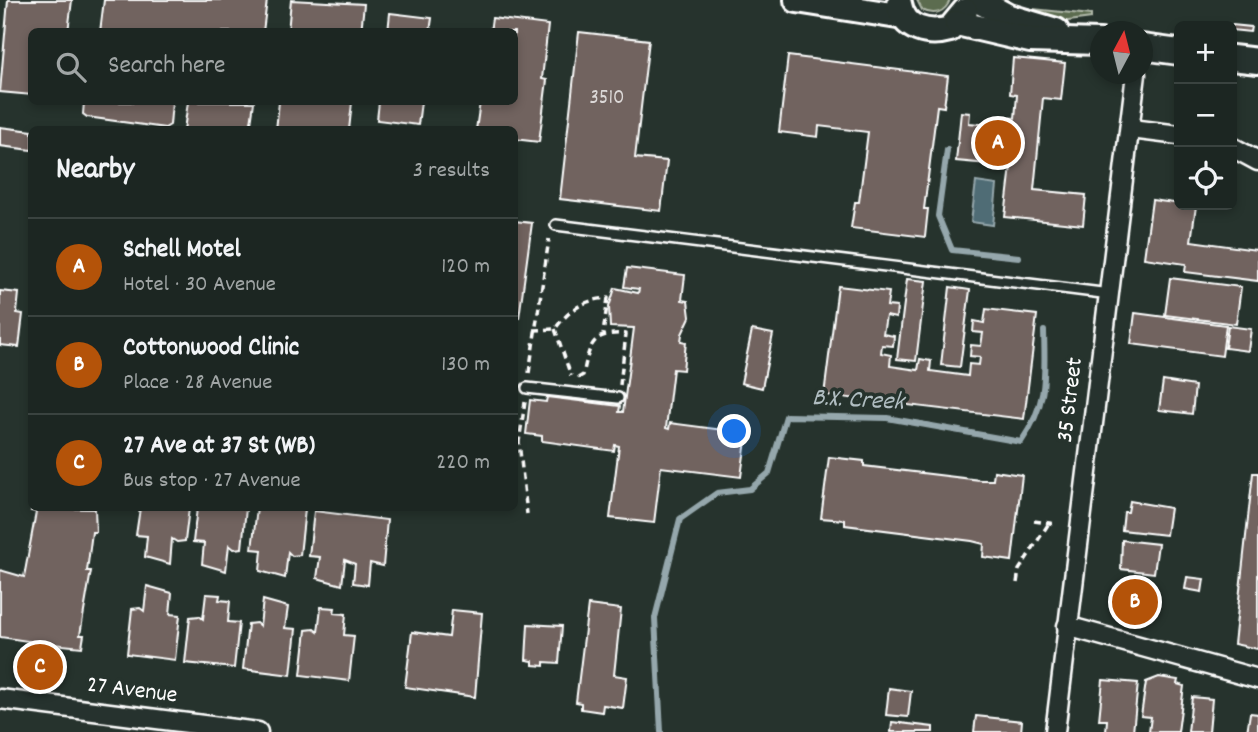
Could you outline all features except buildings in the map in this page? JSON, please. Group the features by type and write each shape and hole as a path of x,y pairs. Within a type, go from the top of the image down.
{"street":[{"path":"797,0 901,9 926,32 939,32 957,23 965,14 969,0"},
{"path":"977,0 1009,17 1090,40"},
{"path":"957,23 1030,40 1090,41"},
{"path":"1153,48 1174,51"},
{"path":"1237,59 1258,61"},
{"name":"35 Street","path":"1055,732 1135,84"},
{"path":"1131,129 1174,134"},
{"path":"1237,150 1258,161"},
{"path":"1067,626 1258,679"},
{"name":"27 Avenue","path":"0,699 258,732"}],"lane":[{"path":"556,225 1110,294"},
{"path":"527,388 618,398"}],"path":[{"path":"527,514 519,442 550,232 556,225"},
{"path":"534,330 555,329 572,309 586,302 608,298 603,334 589,349 583,375 577,378 567,372 565,356 555,329"},
{"path":"603,334 626,334 618,398"},
{"path":"1034,522 1057,524"},
{"path":"1017,583 1019,570 1049,523"}],"green space":[{"path":"917,0 950,0 945,8 935,13 922,10"},
{"path":"1013,7 1091,15 1091,18 1061,22"}],"water":[{"path":"976,182 997,185 993,225 971,222"}],"waterway":[{"name":"B.X. Creek","path":"947,150 938,216 952,250 1019,257"},
{"name":"B.X. Creek","path":"661,732 655,618 680,519 717,493 750,489 769,473 786,416 887,418 1021,442 1036,415 1043,389 1044,331"}],"place":[{"name":"Schell Motel","path":"998,143"},
{"name":"Cottonwood Clinic","path":"1135,602"},
{"name":"27 Ave at 37 St (WB)","path":"40,667"}]}
